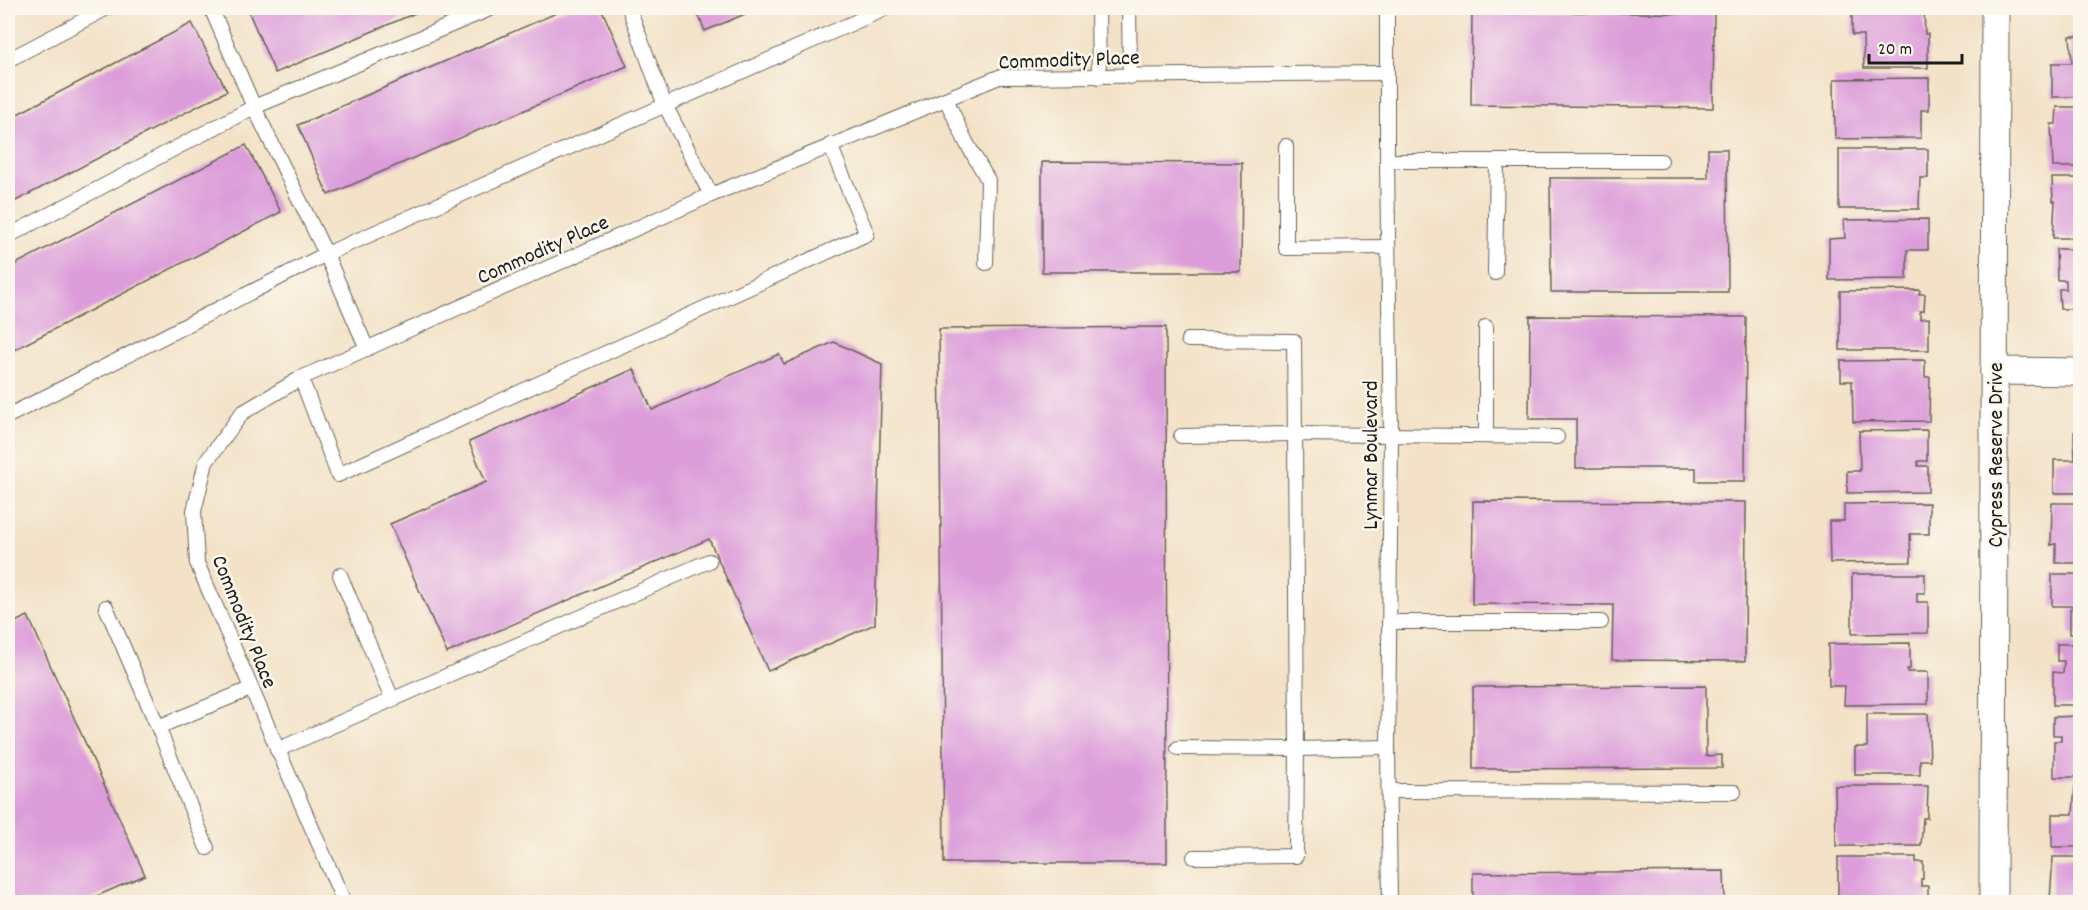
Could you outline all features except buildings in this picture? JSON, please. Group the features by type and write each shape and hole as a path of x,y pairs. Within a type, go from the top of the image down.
{"street":[{"name":"Cypress Reserve Drive","path":"1993,903 1995,8"},
{"path":"1994,371 2080,372"}],"lane":[{"path":"8,60 107,8"},
{"path":"211,8 254,106 326,254 367,349"},
{"path":"8,236 254,106 492,8"},
{"path":"629,8 664,104 711,195"},
{"path":"8,416 326,254 887,8"},
{"path":"1098,8 1099,77"},
{"path":"1129,8 1130,77"},
{"name":"Lynmar Boulevard","path":"1387,8 1391,436 1388,747 1390,903"},
{"name":"Commodity Place","path":"344,903 250,689 218,607 197,564 194,511 206,462 242,413 301,378 711,195 999,77 1386,73"},
{"path":"946,99 988,180 986,263"},
{"path":"301,378 338,475 867,234 830,146"},
{"path":"1286,146 1286,248 1388,247"},
{"path":"1387,161 1661,161"},
{"path":"1495,273 1497,161"},
{"path":"1486,327 1486,436"},
{"path":"1188,340 1294,341 1296,856 1194,857"},
{"path":"1181,436 1295,434 1557,437"},
{"path":"277,750 710,561"},
{"path":"340,575 392,699"},
{"path":"106,607 159,727 207,848"},
{"path":"1389,622 1601,622"},
{"path":"159,727 250,689"},
{"path":"1178,748 1388,747"},
{"path":"1389,791 1734,792"}]}
